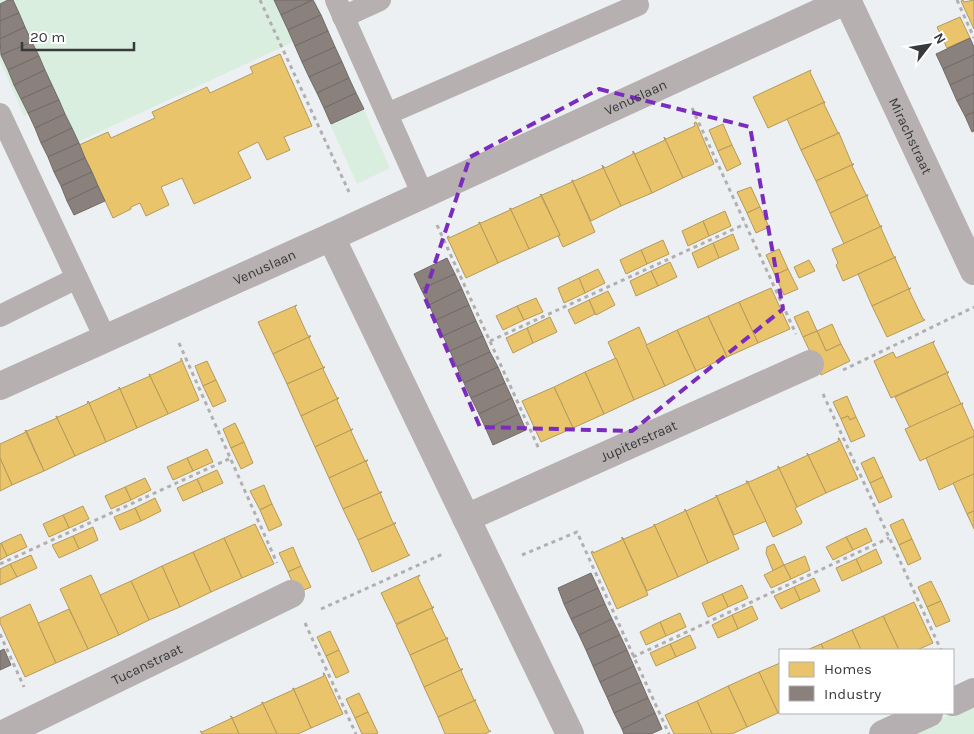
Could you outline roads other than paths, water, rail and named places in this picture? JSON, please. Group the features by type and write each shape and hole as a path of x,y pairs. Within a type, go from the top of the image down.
{"street":[{"name":"Venuslaan","path":"0,386 331,237 847,0"},
{"name":"Mirachstraat","path":"847,0 974,271"},
{"path":"331,237 570,734"},
{"name":"Jupiterstraat","path":"471,529 552,479 810,364"},
{"name":"Tucanstraat","path":"3,734 38,717 297,606"},
{"path":"954,702 974,692"},
{"path":"883,734 927,714"}],"lane":[{"path":"380,0 340,8 423,195"},
{"path":"387,114 638,5 636,0"},
{"path":"0,114 105,338"},
{"path":"0,316 77,278"}]}
